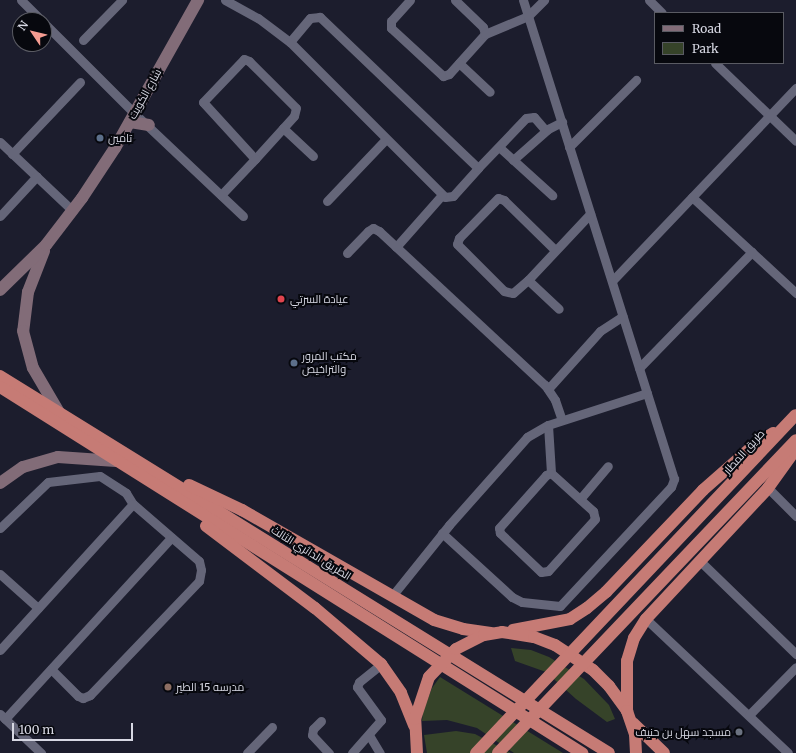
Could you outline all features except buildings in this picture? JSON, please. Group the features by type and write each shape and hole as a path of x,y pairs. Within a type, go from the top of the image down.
{"highway":[{"name":"الطريق الدائري الثالث","path":"0,376 60,415 162,474 609,753"},
{"path":"0,387 166,493 582,753"},
{"name":"طريق المطار","path":"476,753 711,507 796,415"},
{"path":"412,753 414,731 422,695 430,676 450,654 474,638 564,620 587,608 606,592 713,480 753,446 784,427"},
{"path":"498,753 796,440"},
{"path":"636,747 629,716 627,661 634,638 646,619 768,488 796,449"},
{"path":"162,474 242,510 445,625 534,637 574,656 609,686 629,716 664,753"},
{"path":"166,493 345,632 381,664 401,693 414,731 417,753"}],"main road":[{"name":"شارع الكويت","path":"0,290 46,245 73,211 132,118 198,0"},
{"path":"132,118 149,125"},
{"name":"شارع الكويت","path":"46,245 28,292 23,330 33,368 60,415"},
{"path":"0,483 23,467 58,457 116,461"}],"street":[{"path":"21,0 33,12"},
{"path":"82,40 122,0"},
{"path":"225,0 258,18 290,42 385,140 442,195 450,197 528,117 534,117 546,131"},
{"path":"410,0 392,21 393,30 440,75 446,76 485,34 528,16 544,0"},
{"path":"455,0 484,27 485,34"},
{"path":"442,533 512,597 522,602 550,607 565,603 673,483 673,474 648,393 523,0"},
{"path":"649,0 661,12"},
{"path":"290,42 310,18 320,17 478,168"},
{"path":"52,32 132,118"},
{"path":"221,195 255,159 294,116 296,108 249,60 240,61 203,102 255,159"},
{"path":"459,63 490,92"},
{"path":"716,64 796,141"},
{"path":"570,147 636,80"},
{"path":"12,154 80,82"},
{"path":"612,281 796,88"},
{"path":"513,160 546,131 562,122"},
{"path":"149,125 243,216"},
{"path":"283,128 313,156"},
{"path":"327,201 385,140"},
{"path":"0,142 73,211"},
{"path":"499,146 552,195"},
{"path":"0,216 37,176"},
{"path":"396,247 442,195"},
{"path":"692,196 796,294"},
{"path":"555,250 504,200 498,198 459,238 457,244 460,249 504,291 513,293 528,280 590,214"},
{"path":"347,253 368,231 373,228 396,247 548,389 562,420"},
{"path":"640,368 752,252"},
{"path":"528,280 559,309"},
{"path":"548,389 600,331 623,316"},
{"path":"392,596 442,533 521,442 548,425 648,393"},
{"path":"548,425 551,473 593,511 593,522 548,571 541,572 500,533 499,528 546,475 551,473"},
{"path":"580,499 608,466"},
{"path":"0,528 39,488 59,479 100,476 126,493 133,504 199,561 201,570 199,581 90,695 83,698 78,696 51,670"},
{"path":"768,488 796,516"},
{"path":"0,650 133,504"},
{"path":"41,753 3,716 51,670 171,538"},
{"path":"700,561 796,654"},
{"path":"0,574 38,608"},
{"path":"646,619 788,753"},
{"path":"352,753 382,720 358,690 357,684 381,664"},
{"path":"749,715 796,667"},
{"path":"322,721 313,729 312,735 329,753"},
{"path":"247,753 272,727"},
{"path":"369,735 380,753"}],"green space":[{"path":"511,648 531,650 549,657 584,679 609,705 615,719 607,722 576,699 546,672 515,661"},
{"path":"440,677 563,753 514,753 477,728 447,720 422,721 423,711 432,688"},
{"path":"456,731 475,734 511,753 427,753 424,735"}],"place":[{"name":"تامين","path":"100,138"},
{"name":"عيادة السرتي","path":"281,299"},
{"name":"مكتب المرور والتراخيص","path":"294,363"},
{"name":"مدرسه 15 الطير","path":"168,687"},
{"name":"مسجد سهل بن حنيف","path":"739,732"}]}
